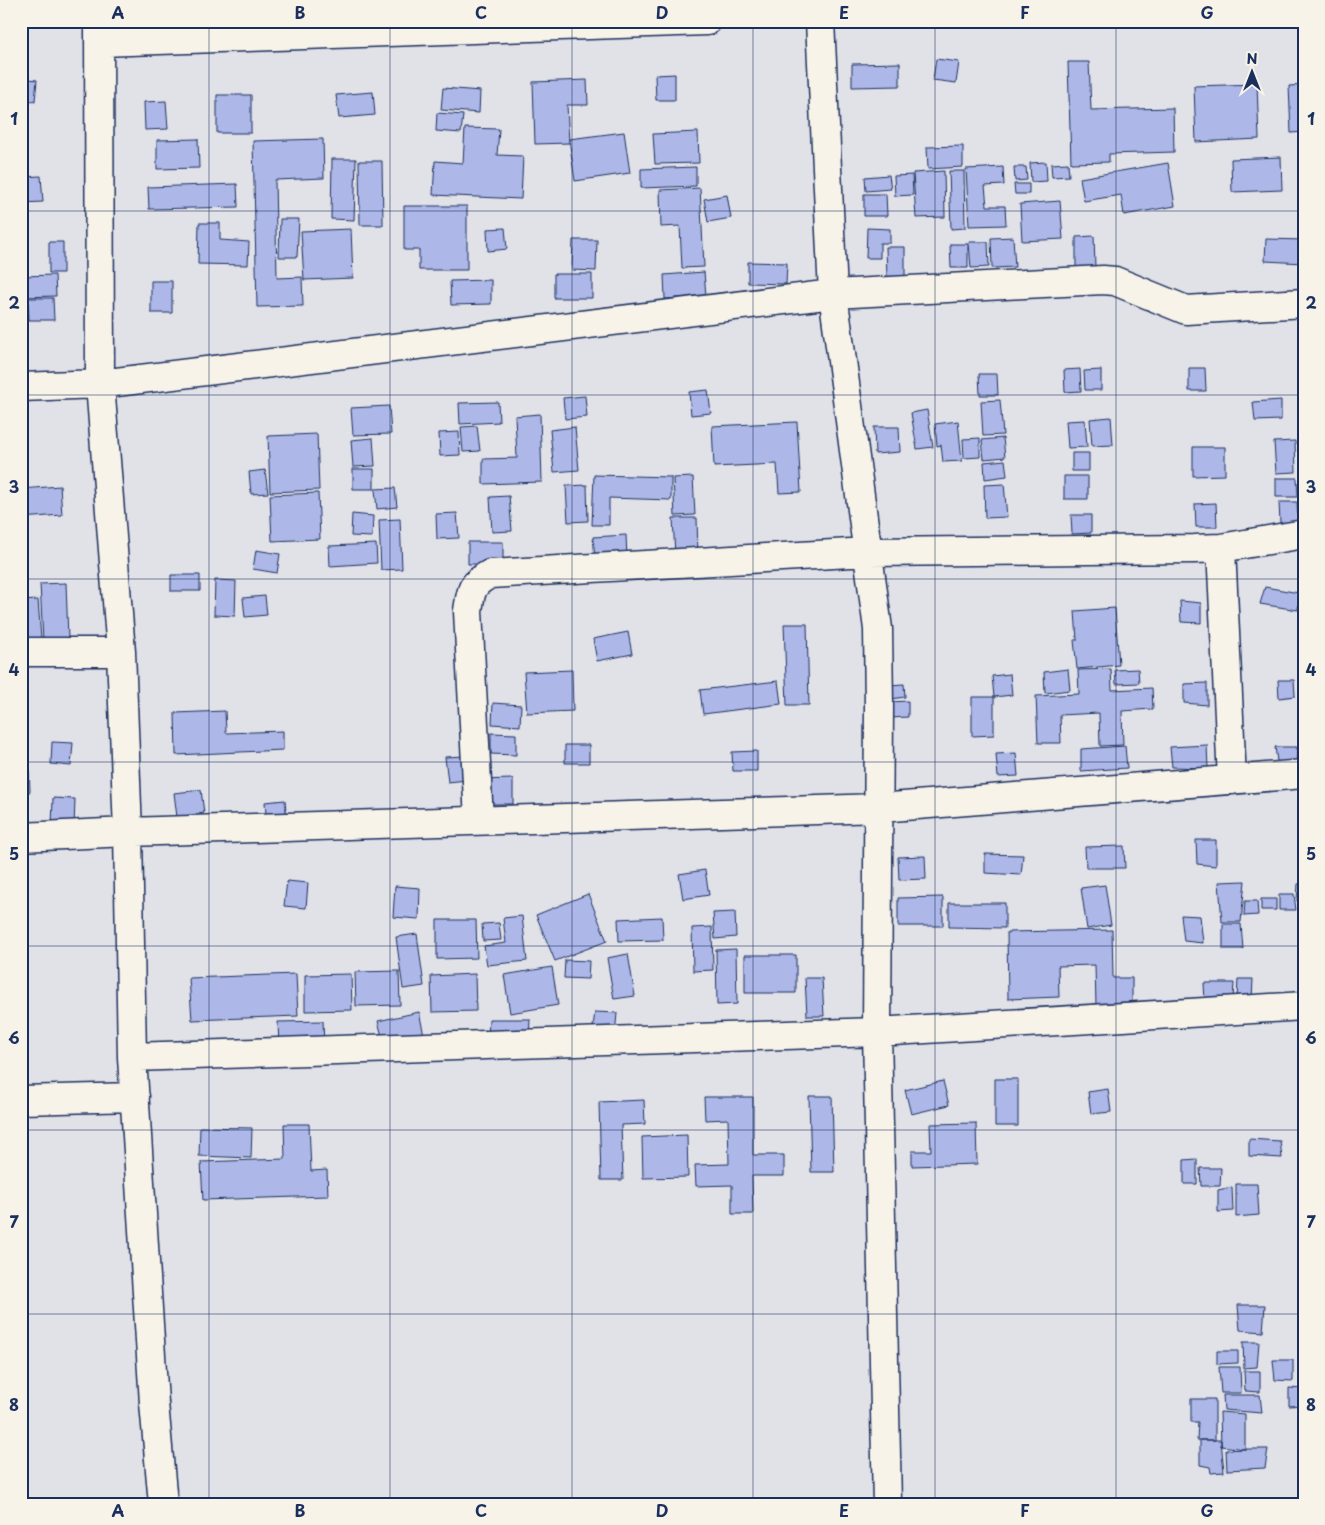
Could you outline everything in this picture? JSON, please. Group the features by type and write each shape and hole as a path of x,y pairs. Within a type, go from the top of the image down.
{"street":[{"path":"163,1504 154,1403 132,1057 128,832 121,652 100,384 100,32 706,21"},
{"path":"820,21 834,294 878,629 878,1032 887,1504"},
{"path":"21,387 100,384 834,294 1103,280 1115,281 1186,310 1304,303"},
{"path":"479,820 468,611 471,592 477,581 490,574 868,552 1221,548 1304,534"},
{"path":"1221,548 1232,780"},
{"path":"21,652 121,652"},
{"path":"21,837 479,820 879,808 1304,774"},
{"path":"132,1057 878,1032 1304,1006"},
{"path":"21,1100 135,1097"}],"building":[{"path":"936,59 959,62 956,83 933,80"},
{"path":"1068,62 1089,62 1091,110 1173,108 1174,152 1109,154 1109,162 1071,163"},
{"path":"900,63 900,86 852,87 852,64"},
{"path":"675,74 675,100 656,100 655,75"},
{"path":"21,78 37,80 35,101 21,100"},
{"path":"587,80 588,105 567,105 569,143 535,144 533,82"},
{"path":"1257,84 1259,139 1196,142 1194,86"},
{"path":"1304,85 1304,132 1291,133 1289,86"},
{"path":"443,88 480,91 479,113 441,110"},
{"path":"373,92 375,115 339,118 336,95"},
{"path":"217,95 251,95 251,133 217,133"},
{"path":"166,101 168,129 145,130 144,102"},
{"path":"437,113 463,115 461,133 436,131"},
{"path":"465,128 499,129 497,155 523,156 521,199 433,195 435,161 463,163"},
{"path":"624,132 630,173 575,181 569,139"},
{"path":"698,132 699,163 655,164 653,134"},
{"path":"198,139 199,168 157,169 157,140"},
{"path":"323,139 324,178 275,180 277,278 302,277 303,306 257,307 253,141"},
{"path":"963,146 963,167 928,169 927,147"},
{"path":"1281,157 1282,190 1232,192 1231,159"},
{"path":"332,159 356,159 354,220 331,219"},
{"path":"359,161 382,161 383,225 360,225"},
{"path":"1046,162 1047,181 1031,182 1030,163"},
{"path":"1068,163 1069,176 1052,177 1051,164"},
{"path":"1168,163 1175,206 1124,215 1121,195 1084,201 1080,178"},
{"path":"696,167 696,186 641,188 641,169"},
{"path":"1003,167 1004,185 985,186 987,206 1005,206 1006,225 969,226 966,169"},
{"path":"1014,167 1026,167 1027,180 1015,181"},
{"path":"944,171 945,217 916,218 913,173"},
{"path":"949,171 964,171 965,228 951,229"},
{"path":"889,175 891,189 866,191 865,177"},
{"path":"912,175 913,195 895,196 894,176"},
{"path":"41,176 43,202 21,203 21,177"},
{"path":"237,184 238,207 149,209 148,187"},
{"path":"1014,184 1029,184 1029,194 1015,194"},
{"path":"700,188 704,267 682,268 680,226 661,227 660,190"},
{"path":"864,194 886,194 887,216 864,216"},
{"path":"727,195 731,218 708,222 704,199"},
{"path":"1060,201 1063,239 1022,241 1020,204"},
{"path":"404,206 467,206 467,270 419,270 419,250 404,250"},
{"path":"280,219 299,219 297,257 279,257"},
{"path":"199,223 220,223 220,240 249,242 248,265 198,264"},
{"path":"505,228 507,249 488,251 487,229"},
{"path":"867,228 890,229 890,243 880,243 880,258 866,258"},
{"path":"351,229 353,278 304,280 301,231"},
{"path":"1094,236 1095,268 1076,269 1076,237"},
{"path":"1013,237 1015,267 992,268 991,238"},
{"path":"1266,239 1304,240 1304,263 1265,261"},
{"path":"573,240 597,240 596,271 572,270"},
{"path":"49,242 63,242 63,273 49,273"},
{"path":"969,242 988,242 989,267 971,268"},
{"path":"950,244 968,244 968,268 951,268"},
{"path":"886,247 905,247 905,277 887,277"},
{"path":"748,262 787,263 786,284 748,283"},
{"path":"704,272 706,296 665,299 664,275"},
{"path":"554,274 592,274 592,298 554,298"},
{"path":"55,275 56,296 21,297 21,276"},
{"path":"491,280 491,304 451,305 450,281"},
{"path":"151,281 172,281 172,313 151,313"},
{"path":"28,298 53,298 54,320 29,320"},
{"path":"21,299 27,299 28,320 21,320"},
{"path":"1189,368 1205,368 1206,391 1189,391"},
{"path":"1080,369 1081,391 1065,392 1064,370"},
{"path":"1101,370 1101,390 1085,390 1084,371"},
{"path":"979,374 997,374 998,395 980,395"},
{"path":"708,390 711,413 691,415 689,392"},
{"path":"585,396 587,417 565,419 563,398"},
{"path":"1000,400 1003,435 983,436 981,401"},
{"path":"1281,400 1281,420 1255,421 1253,402"},
{"path":"498,402 499,422 460,424 459,403"},
{"path":"389,406 391,434 353,435 351,408"},
{"path":"927,410 933,447 917,449 911,413"},
{"path":"540,414 542,482 483,484 483,459 517,458 515,416"},
{"path":"1111,417 1113,445 1092,446 1090,419"},
{"path":"1085,420 1087,447 1068,448 1066,421"},
{"path":"958,421 962,461 943,462 941,445 937,446 935,424"},
{"path":"1300,421 1304,421 1304,442 1302,443"},
{"path":"797,422 801,492 779,493 777,464 714,467 712,426"},
{"path":"477,426 480,451 463,452 461,427"},
{"path":"575,427 579,470 554,472 550,430"},
{"path":"874,427 899,427 900,452 875,454"},
{"path":"459,432 460,455 440,456 439,433"},
{"path":"317,434 319,490 270,492 268,436"},
{"path":"373,438 375,466 353,467 351,440"},
{"path":"980,438 980,457 964,458 963,439"},
{"path":"1003,438 1005,457 984,459 982,440"},
{"path":"1295,441 1296,472 1276,473 1274,442"},
{"path":"1193,447 1225,447 1225,475 1193,476"},
{"path":"1072,453 1089,453 1089,471 1072,471"},
{"path":"1005,460 1007,476 985,479 984,462"},
{"path":"353,469 374,469 374,489 353,489"},
{"path":"265,470 268,493 251,494 249,472"},
{"path":"594,475 671,477 671,500 609,498 609,525 592,525"},
{"path":"1064,476 1088,476 1088,499 1064,499"},
{"path":"693,477 695,515 675,516 673,478"},
{"path":"1276,478 1297,478 1298,497 1276,497"},
{"path":"1004,484 1007,517 985,518 984,485"},
{"path":"587,485 588,521 568,522 566,486"},
{"path":"60,486 62,515 21,518 21,489"},
{"path":"395,488 397,507 377,509 375,489"},
{"path":"318,493 320,539 272,541 270,495"},
{"path":"509,496 512,531 492,532 490,497"},
{"path":"1279,502 1297,502 1298,522 1280,523"},
{"path":"1216,503 1217,527 1196,527 1195,504"},
{"path":"457,513 459,538 437,539 436,514"},
{"path":"352,514 373,516 372,537 351,536"},
{"path":"1071,515 1091,515 1091,533 1072,534"},
{"path":"673,518 697,518 698,555 675,555"},
{"path":"400,519 402,569 381,570 379,520"},
{"path":"626,535 627,557 595,558 593,537"},
{"path":"468,542 503,542 503,564 468,564"},
{"path":"376,544 377,563 330,566 329,546"},
{"path":"256,550 280,554 277,573 253,569"},
{"path":"171,575 200,575 200,591 171,591"},
{"path":"215,580 236,581 235,616 214,615"},
{"path":"66,583 68,639 43,640 40,584"},
{"path":"1265,587 1299,593 1298,610 1260,604"},
{"path":"265,596 267,615 245,617 243,598"},
{"path":"38,600 41,639 21,640 21,601"},
{"path":"1180,601 1201,603 1201,623 1181,622"},
{"path":"1115,608 1119,665 1077,669 1074,640 1077,640 1075,611"},
{"path":"784,624 807,624 809,705 787,705"},
{"path":"628,632 632,654 597,661 593,639"},
{"path":"1068,669 1070,690 1045,693 1044,672"},
{"path":"1111,669 1112,690 1152,688 1153,709 1122,711 1123,745 1100,746 1099,713 1060,715 1061,743 1038,743 1036,696 1079,694 1078,670"},
{"path":"1138,669 1139,683 1116,684 1115,670"},
{"path":"572,670 573,711 527,713 524,672"},
{"path":"1010,674 1012,695 994,697 992,676"},
{"path":"1278,680 1294,680 1295,696 1279,698"},
{"path":"778,681 781,704 703,714 700,690"},
{"path":"1207,683 1207,705 1184,703 1184,684"},
{"path":"904,684 905,697 891,699 889,685"},
{"path":"972,697 994,697 994,735 972,736"},
{"path":"908,701 908,717 890,718 890,702"},
{"path":"493,703 521,705 520,726 492,724"},
{"path":"225,711 226,733 283,731 283,750 176,755 175,713"},
{"path":"491,733 516,734 516,755 491,754"},
{"path":"52,742 73,743 71,766 51,764"},
{"path":"565,745 589,745 589,763 565,763"},
{"path":"1207,745 1208,768 1172,767 1170,747"},
{"path":"1125,746 1127,768 1081,771 1081,749"},
{"path":"1275,747 1297,747 1296,767 1278,768"},
{"path":"757,751 757,771 733,771 732,752"},
{"path":"1016,753 1018,776 998,777 996,754"},
{"path":"465,756 467,780 448,782 445,757"},
{"path":"29,767 30,792 21,792 21,768"},
{"path":"513,779 513,804 477,804 477,780"},
{"path":"201,790 204,813 177,817 174,793"},
{"path":"53,798 75,799 74,827 52,827"},
{"path":"285,800 287,822 267,825 265,802"},
{"path":"1299,833 1304,833 1304,850 1300,850"},
{"path":"1196,840 1216,840 1216,866 1197,864"},
{"path":"1124,846 1125,868 1086,868 1085,847"},
{"path":"985,854 1023,855 1021,875 985,873"},
{"path":"925,856 926,879 899,880 898,857"},
{"path":"705,870 709,895 683,899 679,874"},
{"path":"287,881 308,883 306,908 284,906"},
{"path":"1245,881 1241,922 1222,922 1219,882"},
{"path":"1304,883 1304,901 1297,901 1298,884"},
{"path":"1105,885 1111,925 1087,929 1081,888"},
{"path":"395,886 420,888 419,919 393,917"},
{"path":"588,894 607,941 555,961 536,915"},
{"path":"1279,894 1294,894 1296,910 1279,910"},
{"path":"943,897 943,926 898,926 898,898"},
{"path":"1261,899 1276,899 1276,910 1261,910"},
{"path":"1245,901 1257,901 1258,915 1244,916"},
{"path":"949,903 1005,903 1005,928 949,927"},
{"path":"735,912 736,937 715,939 713,913"},
{"path":"1181,915 1200,916 1203,943 1184,941"},
{"path":"522,916 527,961 487,965 484,946 506,943 503,918"},
{"path":"662,917 663,940 619,941 618,919"},
{"path":"437,920 476,920 477,958 437,959"},
{"path":"499,923 501,940 483,941 482,924"},
{"path":"1223,924 1241,924 1243,949 1223,949"},
{"path":"712,927 713,970 693,971 692,928"},
{"path":"1112,930 1113,978 1132,978 1132,1005 1096,1006 1095,965 1058,966 1059,997 1008,999 1007,932"},
{"path":"417,934 424,986 403,989 396,937"},
{"path":"736,949 737,1004 717,1005 716,950"},
{"path":"628,954 635,996 614,999 607,958"},
{"path":"745,955 796,955 796,993 745,993"},
{"path":"565,960 589,961 588,979 564,978"},
{"path":"552,967 558,1005 510,1013 504,975"},
{"path":"399,971 400,1005 356,1006 355,972"},
{"path":"296,974 298,1016 192,1020 189,978"},
{"path":"351,974 352,1010 305,1011 305,975"},
{"path":"475,974 476,1011 432,1012 431,976"},
{"path":"805,978 822,978 824,1016 807,1016"},
{"path":"1238,979 1253,979 1252,1000 1237,999"},
{"path":"1204,983 1234,983 1233,999 1205,1002"},
{"path":"419,1012 424,1035 384,1044 378,1021"},
{"path":"595,1012 617,1013 615,1036 592,1034"},
{"path":"489,1019 530,1019 529,1041 488,1040"},
{"path":"323,1021 324,1046 279,1047 278,1022"},
{"path":"995,1079 1018,1079 1018,1126 995,1126"},
{"path":"943,1081 949,1105 911,1114 905,1090"},
{"path":"1108,1089 1111,1112 1091,1114 1088,1092"},
{"path":"809,1096 832,1096 834,1172 811,1172"},
{"path":"704,1097 753,1097 753,1155 784,1155 784,1176 752,1176 753,1214 732,1214 732,1185 696,1186 695,1165 729,1164 728,1119 705,1120"},
{"path":"644,1100 645,1124 621,1125 623,1180 601,1180 599,1102"},
{"path":"976,1123 977,1164 912,1166 912,1151 931,1151 930,1124"},
{"path":"284,1124 309,1124 311,1171 327,1170 328,1196 203,1200 201,1162 285,1159"},
{"path":"200,1127 252,1128 251,1158 199,1156"},
{"path":"687,1135 688,1177 643,1178 642,1137"},
{"path":"1249,1139 1280,1141 1282,1158 1249,1156"},
{"path":"1197,1159 1197,1184 1184,1184 1184,1160"},
{"path":"1200,1168 1221,1168 1220,1186 1201,1186"},
{"path":"1236,1184 1257,1184 1259,1215 1236,1217"},
{"path":"1232,1187 1233,1211 1218,1212 1218,1190"},
{"path":"1238,1305 1265,1305 1263,1332 1240,1330"},
{"path":"1243,1342 1259,1342 1257,1367 1244,1368"},
{"path":"1217,1351 1238,1351 1238,1363 1217,1364"},
{"path":"1273,1360 1293,1360 1293,1381 1275,1380"},
{"path":"1219,1367 1240,1367 1241,1393 1221,1393"},
{"path":"1244,1371 1260,1371 1260,1392 1245,1391"},
{"path":"1289,1388 1304,1389 1304,1405 1289,1406"},
{"path":"1223,1395 1260,1395 1262,1413 1224,1410"},
{"path":"1191,1399 1215,1399 1215,1440 1197,1440 1198,1422 1191,1422"},
{"path":"1220,1412 1245,1414 1245,1449 1221,1446"},
{"path":"1200,1440 1221,1440 1224,1472 1211,1473 1210,1467 1200,1465"},
{"path":"1268,1449 1265,1468 1227,1470 1226,1450"}]}
